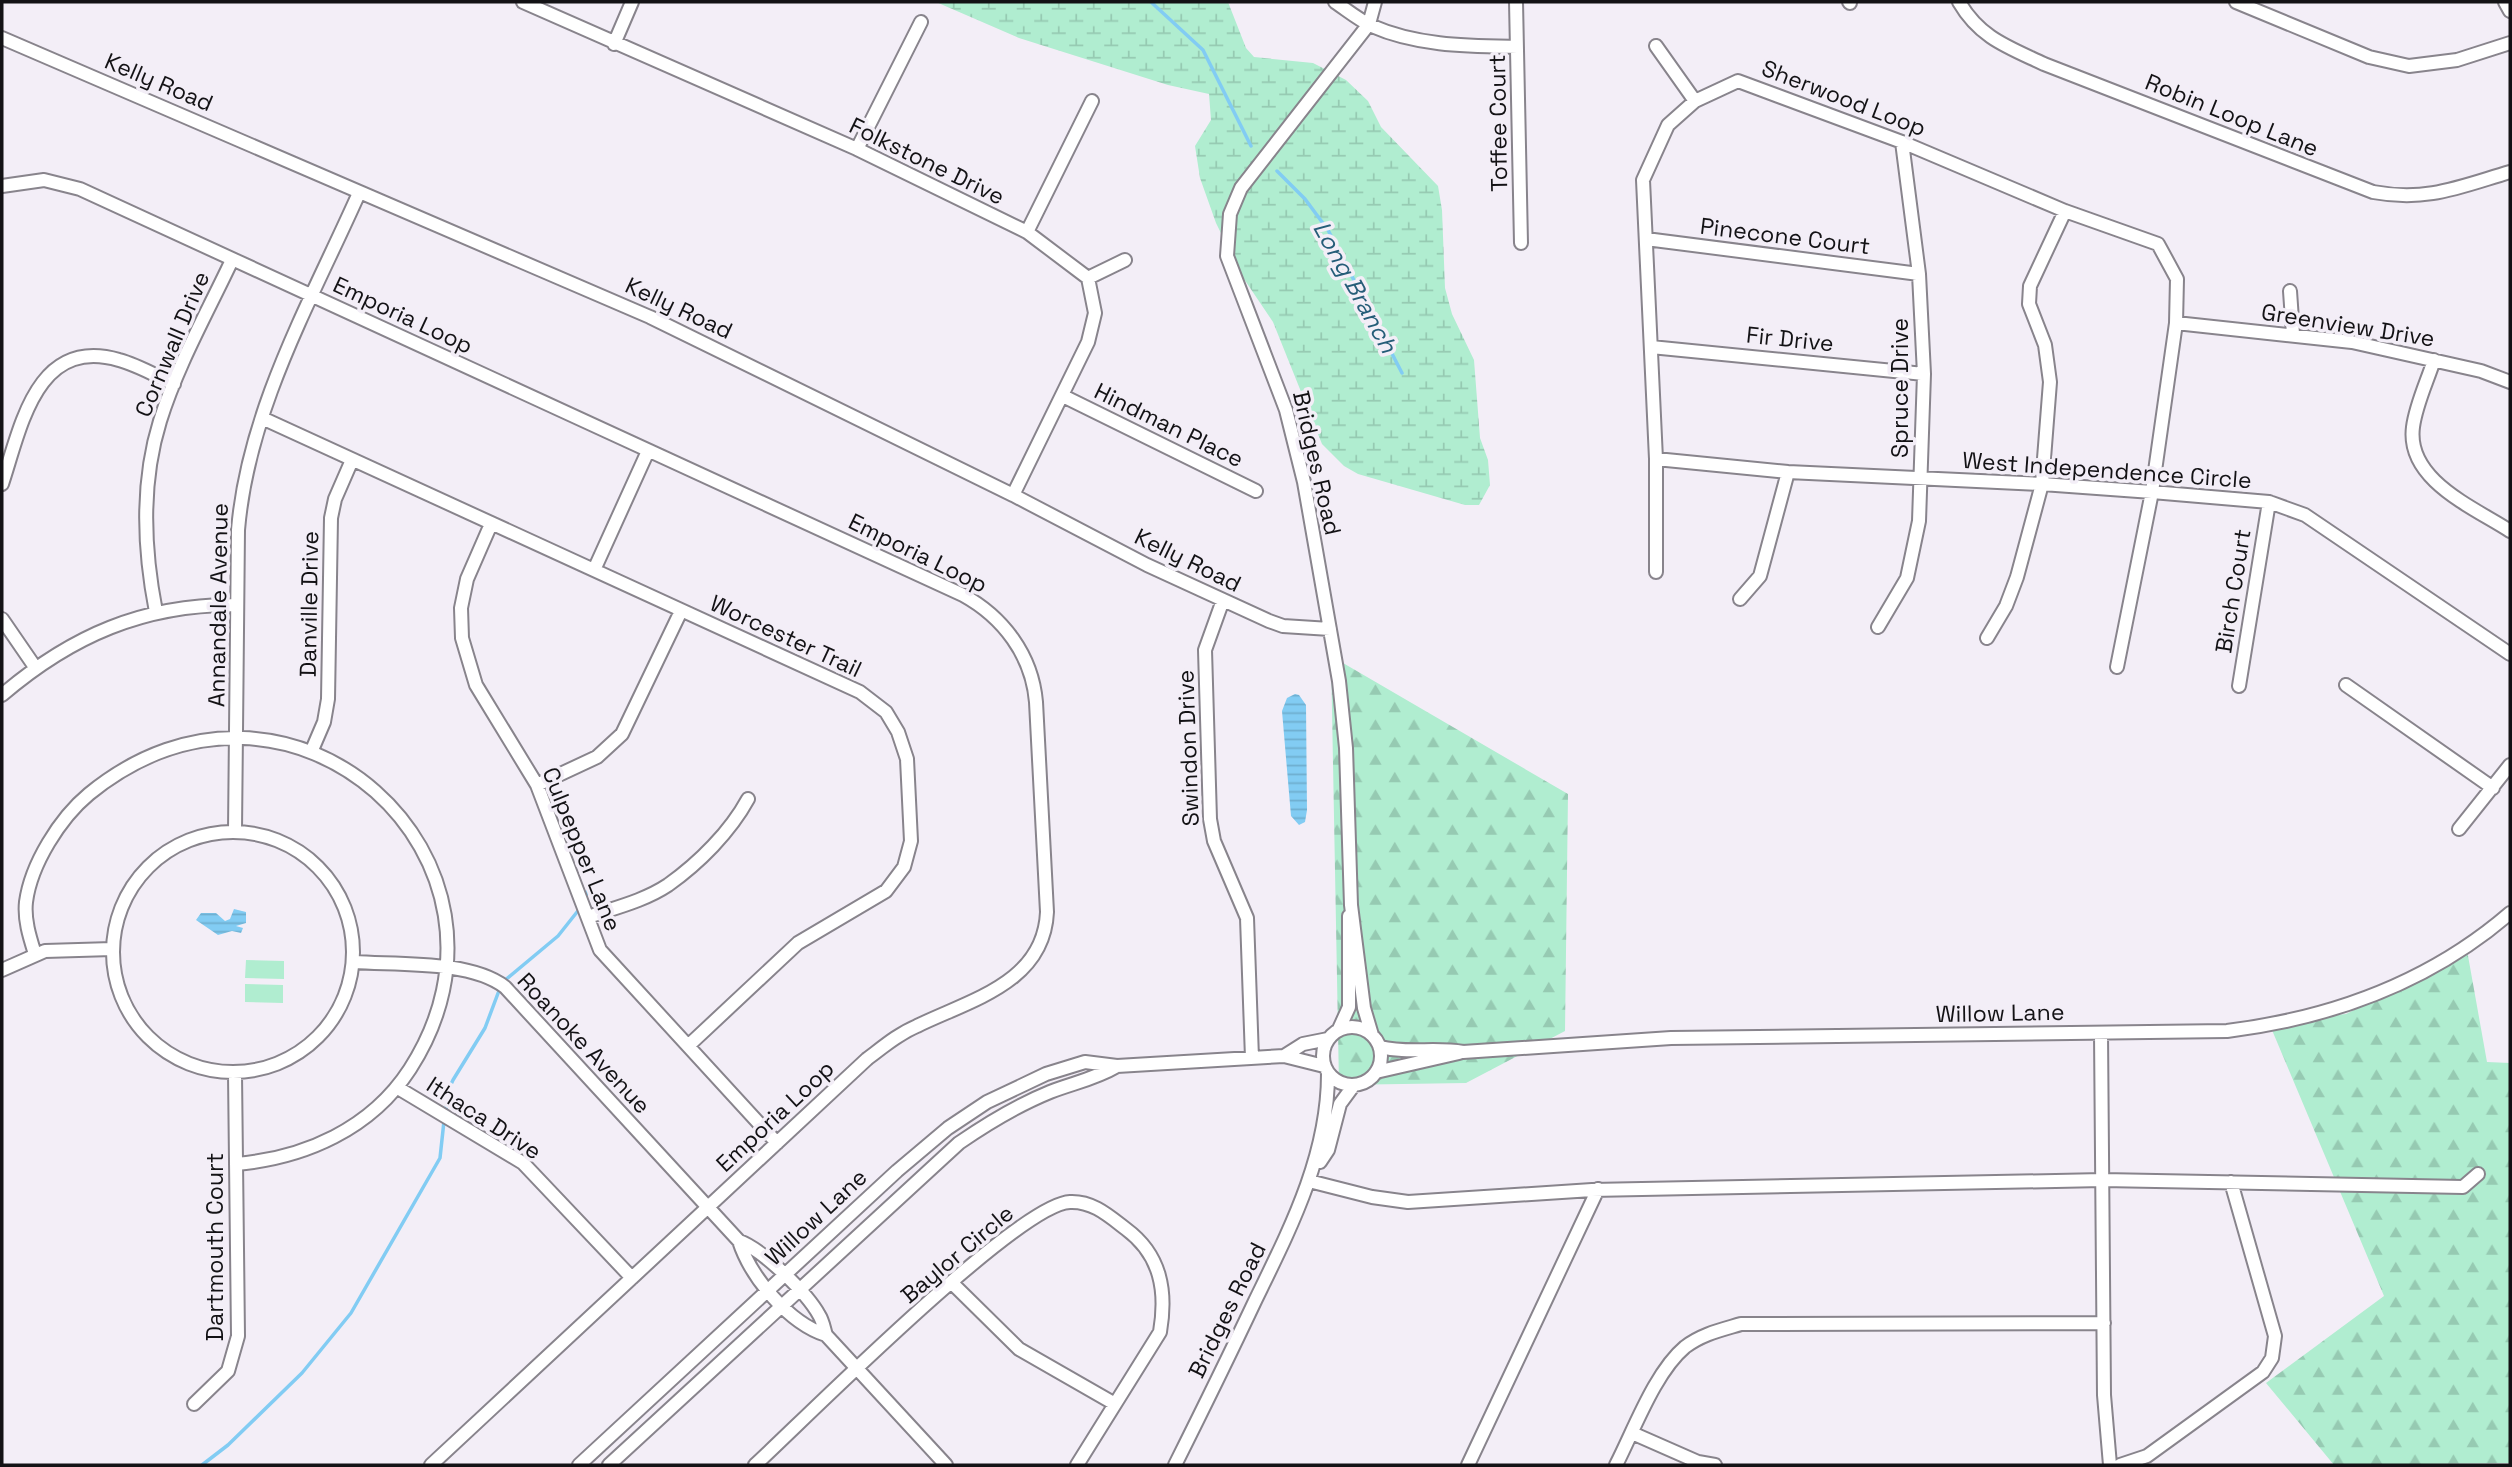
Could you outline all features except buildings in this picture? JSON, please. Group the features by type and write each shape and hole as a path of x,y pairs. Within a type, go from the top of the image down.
{"street":[{"name":"Folkstone Drive","path":"523,2 857,149 1027,232 1088,278"},
{"path":"614,44 632,2"},
{"path":"1335,2 1369,24 1446,44 1517,47"},
{"name":"Bridges Road","path":"1372,1035 1364,1008 1350,905 1346,748 1330,629 1296,446 1272,371 1232,274 1226,237 1230,214 1241,188 1369,24 1376,2"},
{"name":"Toffee Court","path":"1516,2 1521,243"},
{"name":"Robin Loop Lane","path":"1959,2 1971,22 2008,47 2373,192 2404,198 2430,195 2510,172"},
{"path":"2236,2 2369,57 2409,66 2457,60 2510,43"},
{"path":"2505,2 2510,11"},
{"path":"857,149 921,22"},
{"name":"Kelly Road","path":"2,38 650,317 1013,495 1147,565 1223,600 1283,626 1330,629"},
{"path":"1656,46 1695,101"},
{"name":"Sherwood Loop","path":"1656,572 1656,459 1643,180 1668,125 1695,101 1738,81 1902,142 2065,211 2158,244 2177,279 2176,323 2152,492 2117,667"},
{"path":"1027,232 1092,101"},
{"name":"Spruce Drive","path":"1878,627 1906,578 1919,521 1924,374 1919,274 1902,142"},
{"name":"Emporia Loop","path":"2,186 29,180 65,183 976,602 1002,624 1028,666 1036,694 1047,912 1046,929 1038,949 1021,972 1005,985 892,1040 708,1206 432,1465"},
{"name":"Annandale Avenue","path":"235,831 236,605 241,498 261,418 359,193"},
{"path":"1987,638 2006,606 2017,578 2042,484 2050,382 2045,345 2029,304 2030,286 2065,211"},
{"name":"Pinecone Court","path":"1646,239 1919,274"},
{"name":"Cornwall Drive","path":"156,612 147,528 147,492 155,440 174,384 232,260"},
{"path":"1013,495 1088,342 1095,313 1088,278 1125,260"},
{"path":"2290,291 2293,334"},
{"name":"Greenview Drive","path":"2176,323 2351,342 2481,371 2510,382"},
{"name":"Fir Drive","path":"1651,347 1924,374"},
{"path":"2,484 35,392 46,377 63,364 80,358 109,357 174,384"},
{"path":"2434,360 2416,413 2412,441 2415,454 2422,468 2438,484 2510,531"},
{"name":"Hindman Place","path":"1063,396 1256,491"},
{"name":"Worcester Trail","path":"261,418 860,692 886,712 898,732 907,759 911,841 904,867 886,891 798,943 688,1046"},
{"path":"594,570 649,451"},
{"name":"West Independence Circle","path":"1656,459 1788,472 2042,484 2269,502 2305,515 2510,654"},
{"name":"Danville Drive","path":"312,750 324,722 328,699 331,518 335,499 352,460"},
{"path":"1740,599 1759,576 1788,472"},
{"name":"Birch Court","path":"2239,686 2269,502"},
{"name":"Culpepper Lane","path":"491,524 467,579 461,608 462,638 476,685 537,785 600,950 777,1143"},
{"name":"Swindon Drive","path":"1223,600 1205,650 1210,819 1214,841 1247,918 1252,1058"},
{"path":"2,695 35,667 91,635 156,612 236,605"},
{"path":"537,785 597,757 622,734 681,611"},
{"path":"2,619 35,667"},
{"path":"2346,685 2493,788"},
{"path":"35,954 26,918 30,887 53,837 83,800 127,767 152,754 192,741 236,737 272,740 312,750 373,789 395,810 431,870 442,903 446,969 438,1012 429,1036 398,1088 361,1121 323,1144 269,1161 236,1164"},
{"path":"2459,830 2510,765"},
{"path":"587,917 643,898 667,885 734,825 748,799"},
{"path":"235,831 274,838 308,857 335,886 350,923 354,962 345,997 328,1028 302,1052 270,1068 235,1074 196,1068 162,1050 135,1023 118,988 112,949 119,912 137,879 155,861 164,853 198,836 235,831"},
{"name":"Bridges Road","path":"1339,1029 1349,1007 1347,932 1350,905"},
{"name":"Willow Lane","path":"1376,1072 1463,1052 1671,1038 2227,1031 2282,1023 2336,1009 2424,972 2482,937 2510,913"},
{"path":"2,970 35,954 75,948 112,949"},
{"name":"Roanoke Avenue","path":"354,962 478,974 505,987 739,1241 744,1257 768,1290 808,1329 826,1335"},
{"path":"1359,1027 1372,1035 1380,1047 1381,1057 1376,1072 1367,1082 1354,1085 1340,1083 1326,1070 1322,1052 1328,1039 1339,1029 1359,1027"},
{"path":"2101,1033 2104,1323 2110,1465"},
{"name":"Willow Lane","path":"1284,1056 1303,1044 1328,1039"},
{"name":"Willow Lane","path":"1380,1047 1399,1052 1441,1048 1463,1052"},
{"name":"Willow Lane","path":"579,1465 897,1171 948,1128 987,1102 1046,1074 1086,1062 1117,1066 1284,1056 1303,1058 1326,1070"},
{"name":"Willow Lane","path":"609,1465 959,1143 996,1118 1051,1091 1097,1078 1117,1066"},
{"name":"Bridges Road","path":"1312,1176 1328,1100 1326,1070"},
{"name":"Dartmouth Court","path":"194,1404 228,1371 239,1336 235,1074"},
{"name":"Bridges Road","path":"1175,1465 1272,1267 1312,1176 1328,1150 1340,1104 1354,1085"},
{"name":"Ithaca Drive","path":"398,1088 523,1163 632,1278"},
{"path":"1312,1176 1372,1197 1408,1202 1598,1189 2103,1180 2463,1187 2479,1174"},
{"path":"2120,1465 2147,1456 2263,1372 2272,1357 2275,1336 2231,1182"},
{"path":"1468,1465 1598,1189"},
{"name":"Baylor Circle","path":"758,1464 978,1258 1039,1213 1069,1202 1099,1208 1140,1240 1153,1256 1162,1280 1164,1310 1160,1332 1077,1465"},
{"name":"Roanoke Avenue","path":"739,1241 757,1247 785,1275 819,1314 826,1335"},
{"path":"952,1283 1019,1349 1115,1405"},
{"path":"1616,1465 1665,1369 1684,1348 1706,1334 1741,1324 2104,1323"},
{"path":"826,1335 946,1465"},
{"path":"1632,1433 1698,1462 1715,1465"}],"green space":[{"path":"936,2 1228,2 1246,48 1254,57 1313,63 1346,80 1368,101 1381,127 1438,186 1442,210 1445,288 1452,314 1474,360 1480,438 1488,460 1490,485 1479,505 1465,505 1358,474 1344,466 1322,444 1273,322 1242,276 1216,223 1200,178 1195,146 1211,120 1209,94 1168,85 1019,38"},
{"path":"1331,656 1568,794 1565,1031 1466,1083 1339,1085"},
{"path":"2465,939 2487,1062 2510,1063 2510,1463 2334,1465 2266,1383 2384,1296 2269,1023 2346,1014 2406,984"},
{"path":"246,960 284,961 284,979 245,978"},
{"path":"245,984 283,985 283,1003 245,1002"}],"water":[{"path":"1299,695 1306,705 1307,810 1305,822 1299,825 1291,816 1282,711 1287,698"},
{"path":"234,909 246,912 246,923 236,926 243,928 241,933 232,931 218,935 196,920 201,913 216,913 225,921 230,919"}],"waterway":[{"name":"Long Branch","path":"1151,2 1203,50 1251,146"},
{"name":"Long Branch","path":"1277,171 1305,199 1328,230 1402,373"},
{"path":"584,900 590,886"},
{"path":"504,981 558,936 581,907"},
{"path":"446,1113 447,1093 485,1028 500,988"},
{"path":"202,1465 228,1445 302,1373 351,1313 440,1158 444,1121"}]}
